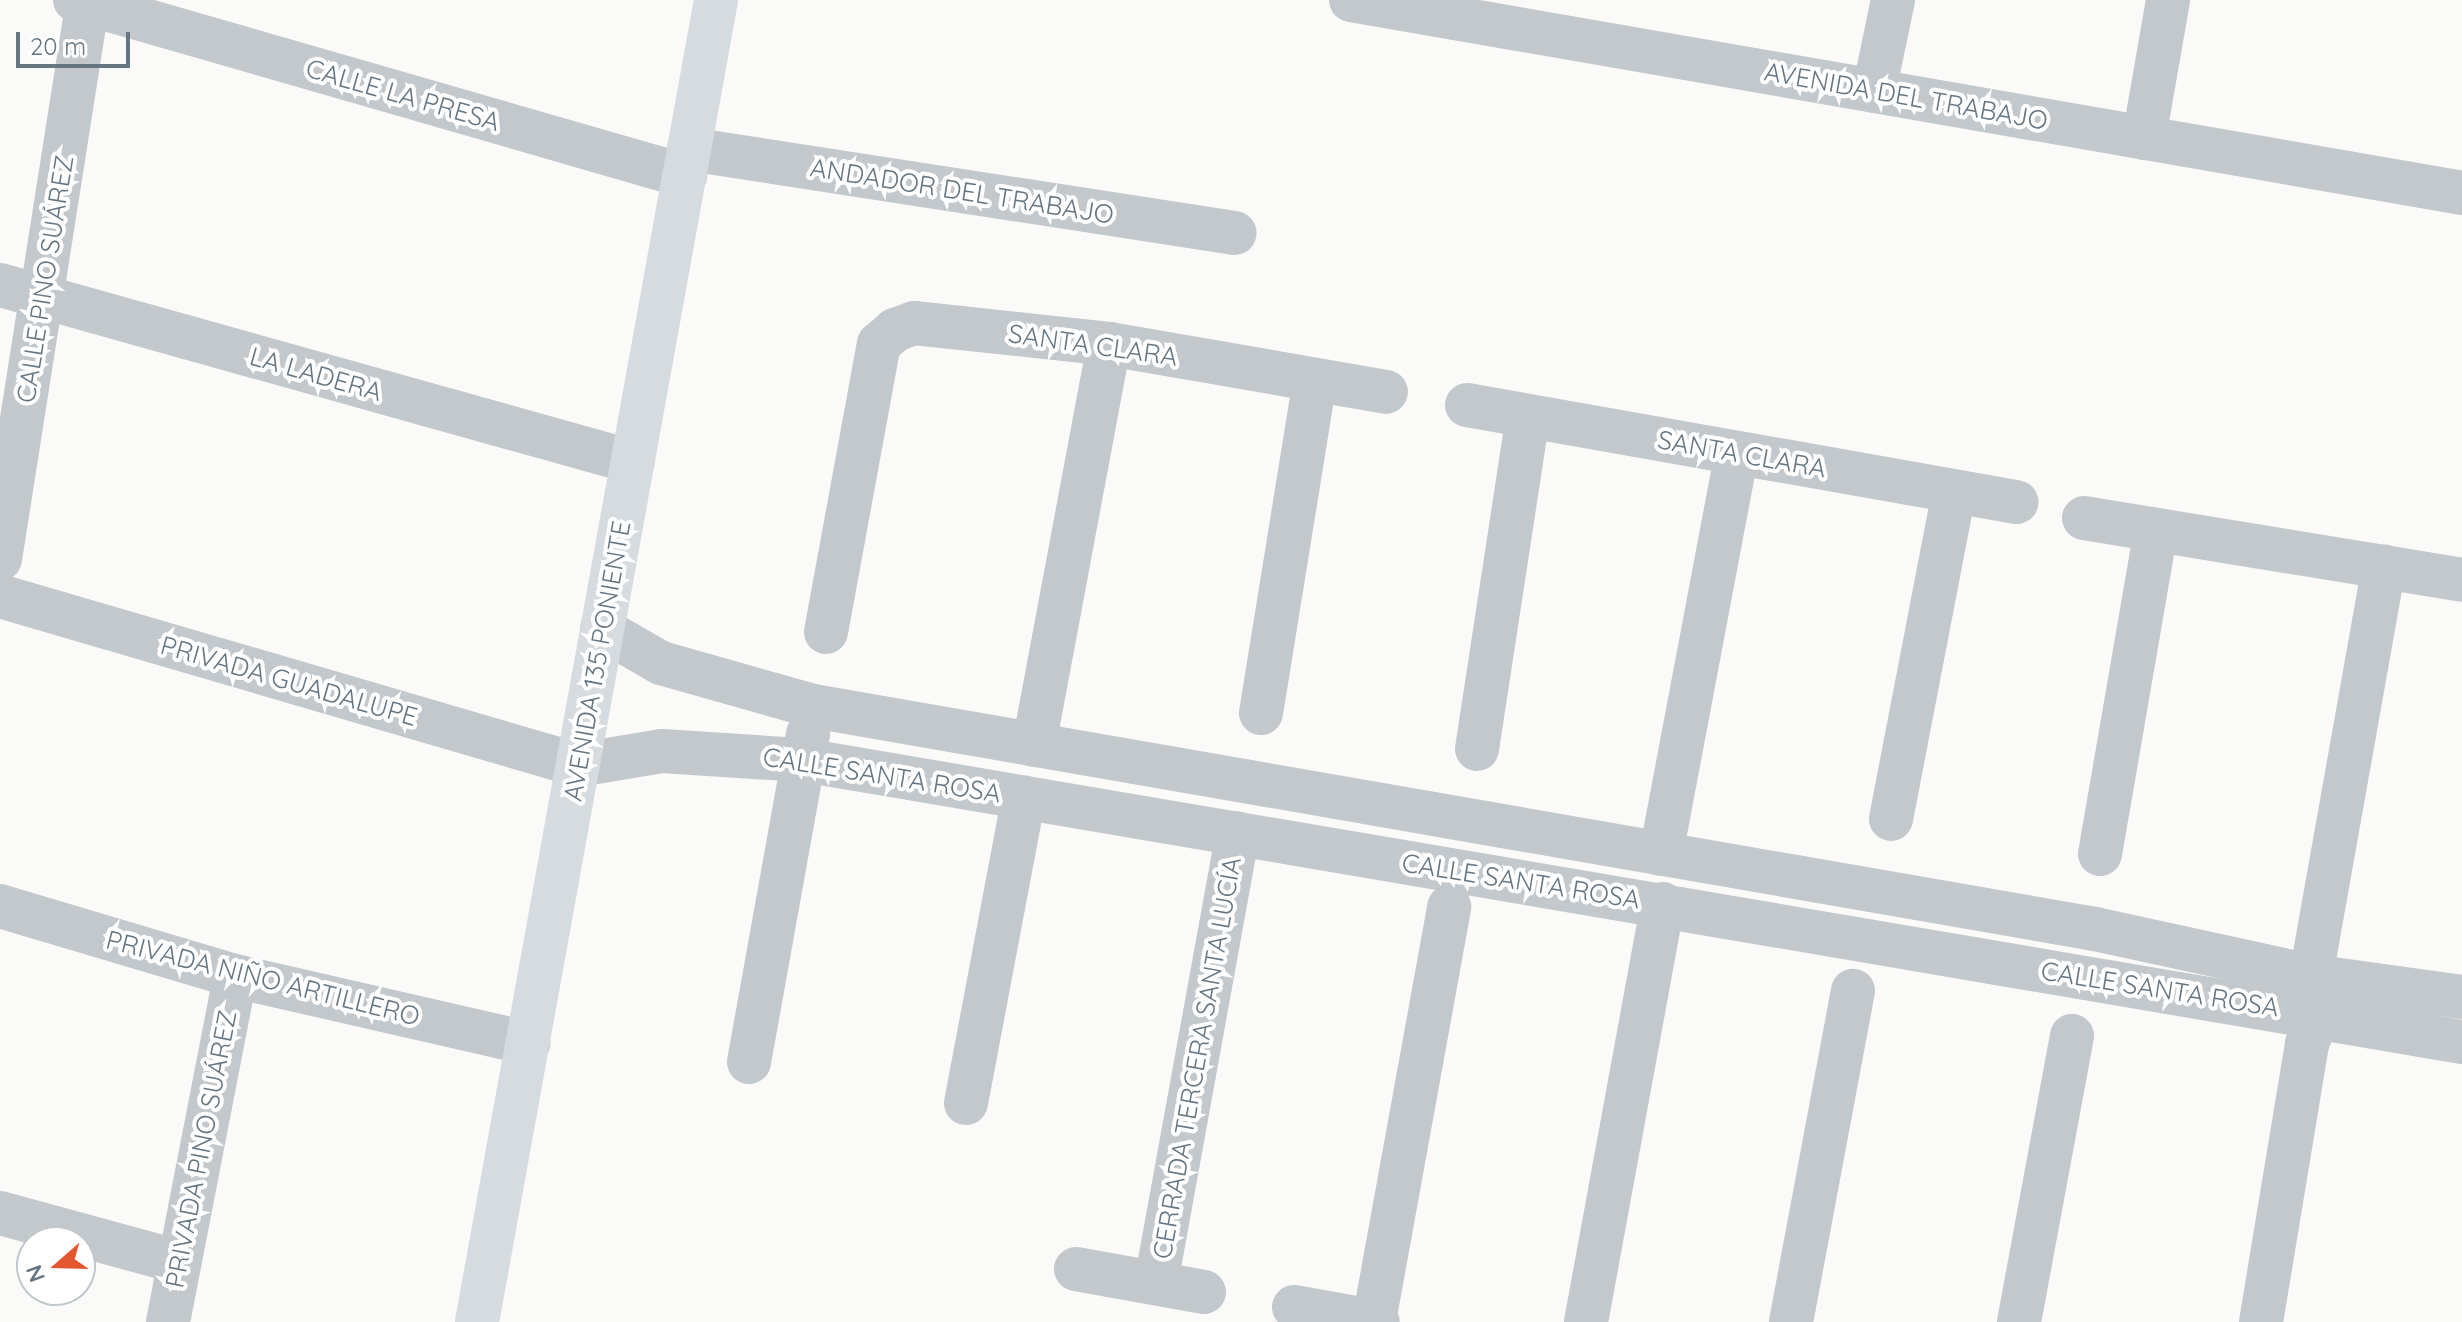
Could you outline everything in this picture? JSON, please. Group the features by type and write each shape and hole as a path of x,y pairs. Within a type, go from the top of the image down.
{"main road":[{"name":"AVENIDA 135 PONIENTE","path":"477,1322 716,0"}],"street":[{"name":"AVENIDA DEL TRABAJO","path":"1351,0 2462,193"},
{"path":"1874,91 1893,0"},
{"path":"2144,138 2168,0"},
{"name":"CALLE LA PRESA","path":"84,2 687,163"},
{"name":"CALLE PINO SUÁREZ","path":"0,559 42,298 84,2"},
{"name":"ANDADOR DEL TRABAJO","path":"687,163 1235,233"},
{"name":"LA LADERA","path":"0,285 633,462"},
{"name":"SANTA CLARA","path":"826,632 879,344 895,330 914,323 1109,344 1386,392"},
{"path":"1034,745 1109,344"},
{"path":"1261,713 1315,380"},
{"name":"SANTA CLARA","path":"1467,405 2016,502"},
{"path":"1477,749 1528,417"},
{"path":"1661,854 1737,453"},
{"path":"1891,819 1954,492"},
{"path":"2084,518 2462,580"},
{"path":"2100,854 2156,530"},
{"path":"2261,1322 2384,566"},
{"name":"PRIVADA GUADALUPE","path":"0,596 578,765"},
{"name":"CALLE SANTA ROSA","path":"602,629 661,663 813,706 2095,929 2462,1042"},
{"path":"749,1062 813,706"},
{"name":"CALLE SANTA ROSA","path":"578,765 662,751 803,760 1761,922 2315,996 2462,997"},
{"path":"966,1103 1024,797"},
{"name":"CERRADA TERCERA SANTA LUCÍA","path":"1156,1283 1238,833"},
{"path":"1761,922 1771,873"},
{"path":"1586,1322 1663,904"},
{"name":"PRIVADA NIÑO ARTILLERO","path":"0,906 235,976 528,1043"},
{"path":"1294,1307 1376,1322 1449,907"},
{"name":"PRIVADA PINO SUÁREZ","path":"168,1322 235,976"},
{"path":"1791,1322 1853,991"},
{"path":"2019,1322 2072,1036"},
{"path":"0,1213 179,1262"},
{"path":"1076,1269 1204,1292"}]}
